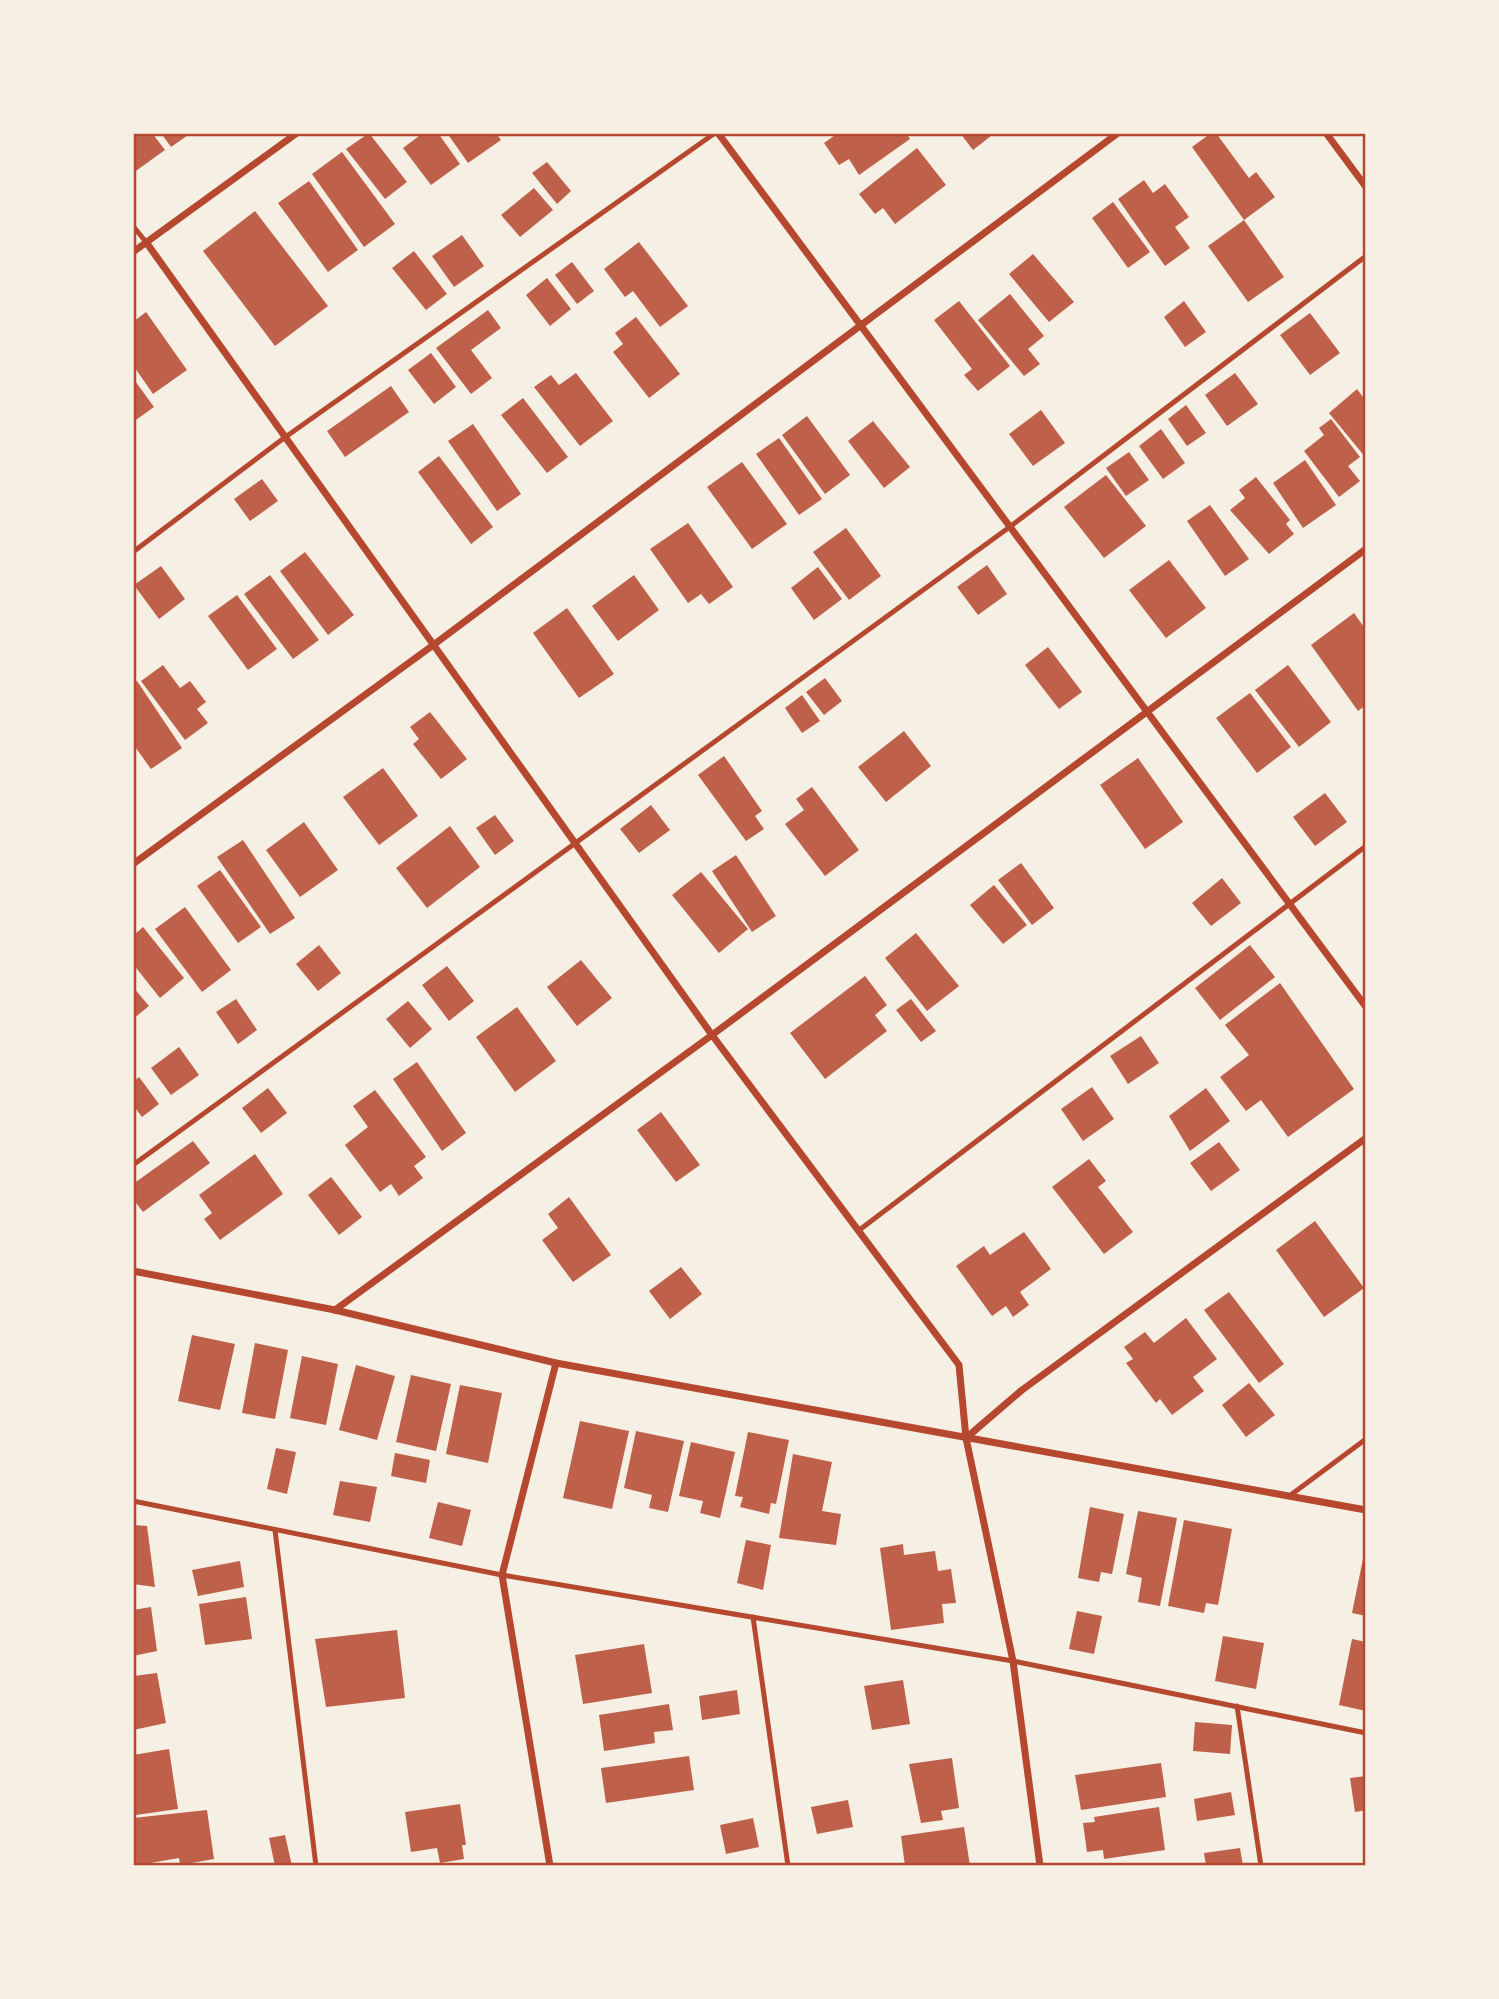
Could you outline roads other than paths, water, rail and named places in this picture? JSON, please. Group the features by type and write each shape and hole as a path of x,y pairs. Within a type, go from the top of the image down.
{"street":[{"path":"133,252 297,133"},
{"path":"716,133 1149,710 1366,1007"},
{"path":"133,864 432,646 1118,133"},
{"path":"1326,133 1366,187"},
{"path":"146,242 712,1035 959,1365 966,1438 1013,1661 1040,1866"},
{"path":"335,1310 712,1035 1366,549"},
{"path":"966,1438 1022,1390 1366,1138"},
{"path":"133,1271 335,1310 556,1363 1292,1494 1366,1510"},
{"path":"550,1866 502,1575 556,1363"}],"lane":[{"path":"133,552 284,438 716,133"},
{"path":"133,226 146,242"},
{"path":"133,1165 1011,526 1366,256"},
{"path":"858,1231 1366,846"},
{"path":"1292,1494 1366,1439"},
{"path":"133,1501 502,1575 1013,1661 1366,1733"},
{"path":"275,1530 316,1866"},
{"path":"753,1617 788,1866"},
{"path":"1237,1706 1261,1866"}]}
